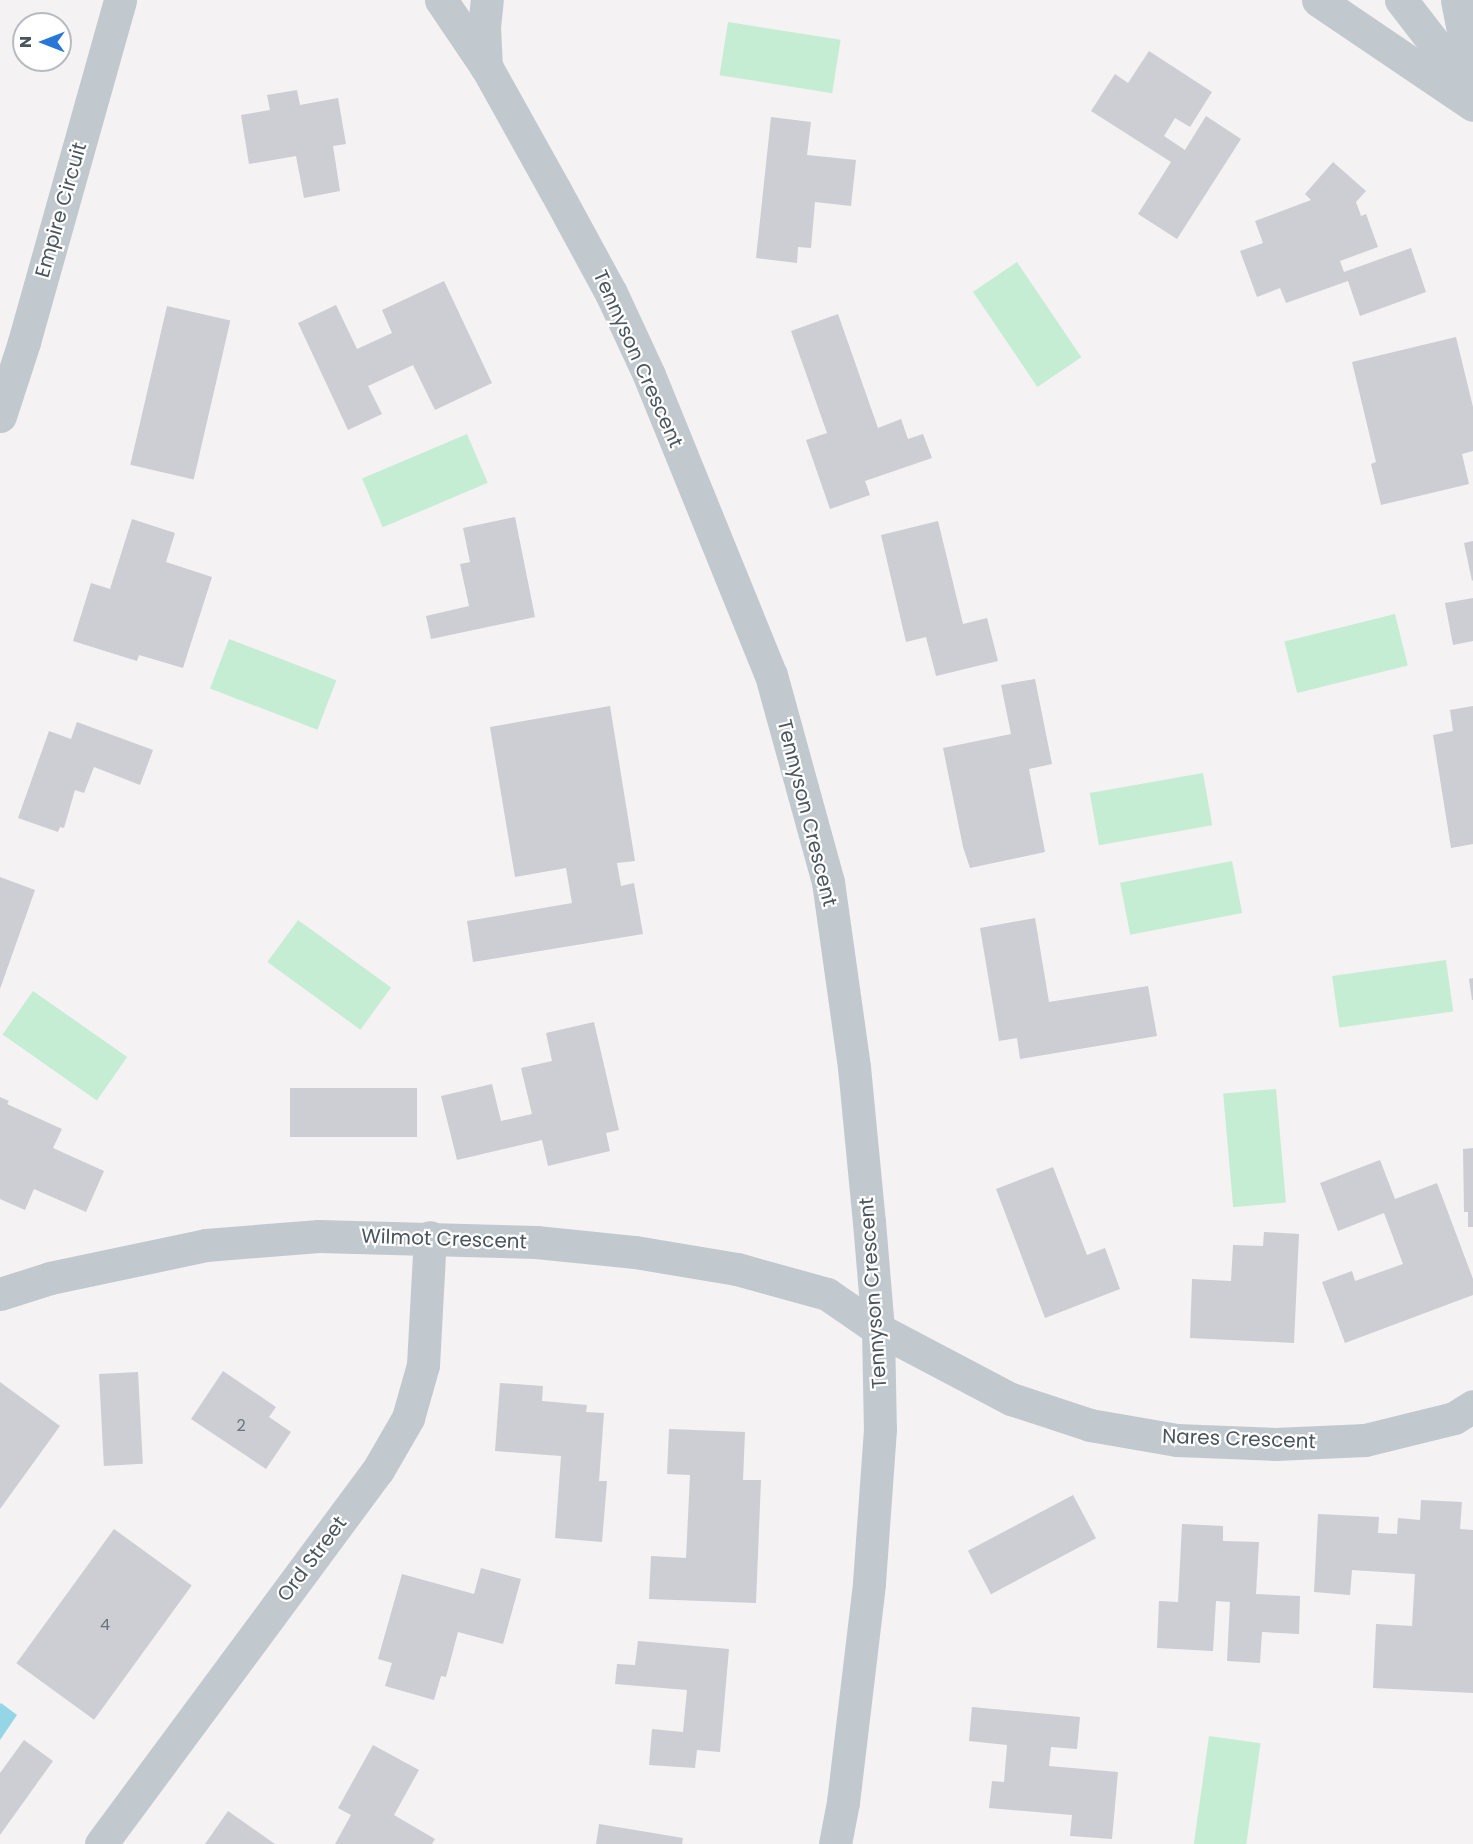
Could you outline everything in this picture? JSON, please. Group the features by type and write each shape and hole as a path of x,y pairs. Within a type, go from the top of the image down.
{"street":[{"name":"Tennyson Crescent","path":"441,0 486,68 611,293 649,375 771,675 828,882 854,1067 878,1329 880,1429 869,1584 843,1802 834,1844"},
{"path":"486,68 484,27 487,0"},
{"path":"1318,0 1473,105"},
{"path":"1401,0 1473,93"},
{"path":"1457,0 1464,35 1473,61"},
{"name":"Empire Circuit","path":"0,416 27,330 120,1"},
{"name":"Wilmot Crescent","path":"0,1294 50,1278 206,1245 319,1236 430,1237 547,1243 635,1252 737,1269 827,1294 878,1329"},
{"name":"Ord Street","path":"102,1844 378,1470 408,1418 423,1365 430,1237"},
{"name":"Nares Crescent","path":"878,1329 1011,1399 1090,1425 1177,1440 1275,1444 1365,1440 1455,1418 1473,1406"}],"green space":[{"path":"728,22 841,40 832,93 720,75"},
{"path":"1017,262 1081,357 1037,387 973,292"},
{"path":"467,434 488,483 383,527 362,479"},
{"path":"1395,614 1408,665 1297,693 1284,642"},
{"path":"229,639 336,680 317,730 210,688"},
{"path":"1203,773 1212,825 1099,845 1090,793"},
{"path":"1232,861 1242,913 1130,935 1120,883"},
{"path":"298,920 391,988 360,1030 267,962"},
{"path":"1446,960 1453,1011 1339,1027 1332,976"},
{"path":"33,991 127,1057 97,1100 3,1034"},
{"path":"1276,1089 1286,1203 1233,1207 1223,1094"},
{"path":"1209,1736 1260,1743 1246,1844 1194,1844"}],"water":[{"path":"0,1704 17,1715 0,1740"}],"building":[{"path":"1149,51 1212,92 1190,127 1175,118 1164,136 1185,150 1206,116 1241,139 1177,239 1138,214 1171,162 1091,111 1115,74 1128,83"},
{"path":"297,90 300,105 338,98 346,144 333,146 340,191 304,198 296,156 249,164 241,115 270,110 267,95"},
{"path":"771,117 811,122 807,155 856,160 851,206 815,202 811,248 798,247 797,263 756,258"},
{"path":"1333,162 1366,191 1356,202 1361,216 1366,214 1378,247 1340,261 1344,272 1411,248 1426,292 1360,316 1348,281 1286,303 1280,288 1257,297 1240,251 1263,243 1255,221 1311,200 1305,194"},
{"path":"444,281 492,383 435,410 413,365 368,386 382,414 348,430 298,323 336,305 357,349 392,333 382,310"},
{"path":"167,306 230,321 194,479 130,465"},
{"path":"838,314 878,428 901,419 908,439 923,434 932,458 865,481 870,495 830,509 806,440 827,433 791,331"},
{"path":"1456,337 1473,407 1473,451 1462,454 1469,484 1381,505 1371,464 1376,462 1352,362"},
{"path":"515,517 535,617 431,639 426,616 469,606 460,564 470,562 463,528"},
{"path":"132,519 175,533 166,562 212,577 183,668 139,655 137,661 73,641 91,583 110,589"},
{"path":"938,521 963,624 987,618 998,661 936,676 926,637 906,642 881,535"},
{"path":"1473,541 1473,580 1472,581 1464,543"},
{"path":"1473,598 1473,641 1453,645 1445,603"},
{"path":"1035,679 1052,764 1029,769 1045,852 970,868 963,847 943,748 1011,734 1001,685"},
{"path":"610,706 635,861 617,863 621,886 634,883 643,934 473,962 467,921 572,903 566,868 515,877 490,727"},
{"path":"1473,706 1473,844 1451,848 1433,735 1453,731 1450,710"},
{"path":"77,722 153,750 140,785 94,767 84,793 75,790 64,828 60,827 58,832 18,818 49,731 71,739"},
{"path":"0,877 35,890 0,989"},
{"path":"1035,918 1049,1002 1148,986 1157,1036 1020,1059 1017,1038 999,1041 980,928"},
{"path":"1473,978 1473,1000 1472,1000 1469,979"},
{"path":"594,1022 619,1130 606,1133 610,1151 548,1166 542,1140 457,1160 441,1096 492,1084 501,1121 532,1114 521,1068 552,1061 546,1033"},
{"path":"290,1088 417,1088 417,1137 290,1137"},
{"path":"0,1097 9,1101 7,1104 62,1129 53,1148 104,1171 86,1212 34,1189 25,1210 0,1199"},
{"path":"1473,1148 1473,1227 1468,1227 1468,1212 1464,1212 1463,1149"},
{"path":"1380,1160 1395,1199 1437,1183 1473,1279 1473,1295 1345,1343 1322,1282 1352,1271 1355,1281 1403,1264 1384,1213 1338,1231 1320,1183"},
{"path":"1053,1167 1087,1255 1105,1248 1120,1289 1045,1318 996,1189"},
{"path":"1264,1232 1299,1234 1294,1343 1190,1338 1192,1279 1231,1281 1233,1245 1263,1246"},
{"path":"223,1371 276,1407 269,1417 291,1432 266,1469 191,1419"},
{"path":"138,1372 143,1464 104,1466 99,1374"},
{"path":"0,1382 60,1426 0,1509"},
{"path":"500,1383 543,1386 542,1401 587,1405 586,1412 604,1413 599,1481 607,1481 602,1542 555,1538 561,1456 495,1451"},
{"path":"669,1429 745,1432 743,1480 761,1480 756,1603 649,1599 651,1556 686,1558 690,1475 667,1474"},
{"path":"1073,1495 1096,1538 991,1594 968,1551"},
{"path":"1421,1500 1462,1502 1460,1529 1473,1530 1473,1693 1373,1688 1376,1624 1412,1626 1415,1574 1352,1570 1350,1595 1314,1592 1318,1514 1379,1517 1378,1533 1397,1534 1398,1518 1420,1520"},
{"path":"1182,1524 1223,1526 1223,1541 1259,1542 1256,1594 1300,1596 1299,1634 1262,1632 1260,1663 1227,1661 1230,1602 1216,1601 1213,1651 1157,1648 1159,1601 1178,1602"},
{"path":"114,1529 192,1585 94,1720 16,1663"},
{"path":"481,1568 521,1579 503,1644 458,1632 446,1677 441,1676 434,1700 385,1686 392,1663 378,1659 402,1574 474,1594"},
{"path":"638,1641 729,1649 720,1752 697,1750 695,1768 649,1765 652,1729 683,1732 687,1690 615,1684 617,1664 635,1665"},
{"path":"972,1707 1080,1717 1077,1749 1051,1747 1049,1766 1118,1772 1112,1839 1070,1836 1072,1815 989,1808 992,1781 1004,1782 1007,1745 969,1741"},
{"path":"24,1740 53,1761 0,1835 0,1773"},
{"path":"373,1745 419,1770 394,1815 435,1839 432,1844 335,1844 351,1815 338,1808"},
{"path":"228,1811 275,1844 205,1844"},
{"path":"599,1824 683,1838 682,1844 596,1844"}]}
